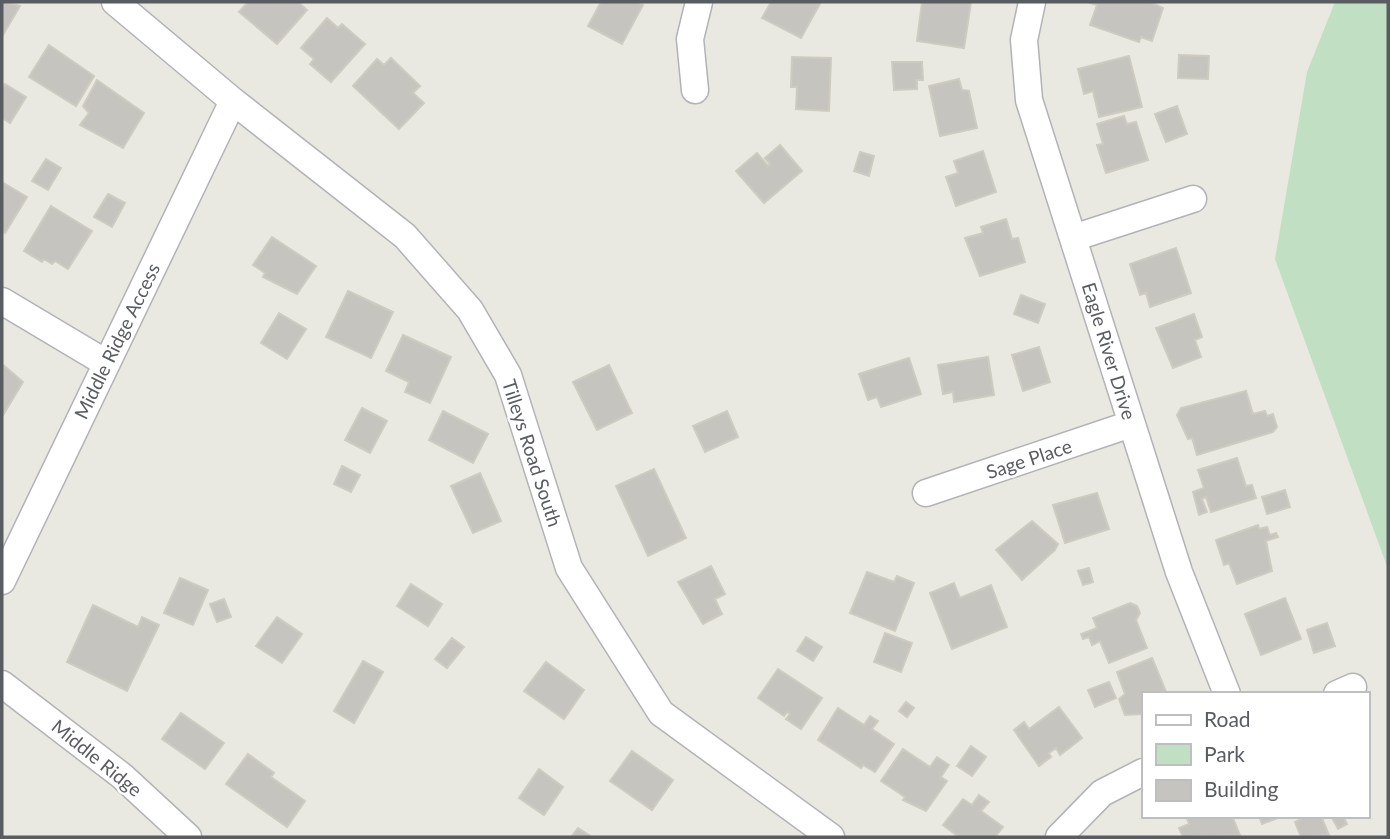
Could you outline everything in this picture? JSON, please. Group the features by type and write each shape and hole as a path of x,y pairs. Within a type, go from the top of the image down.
{"street":[{"name":"Tilleys Road South","path":"115,2 233,102 405,236 470,310 508,375 569,568 661,713 831,837"},
{"path":"695,90 690,38 699,2"},
{"name":"Eagle River Drive","path":"1032,2 1024,40 1027,92 1183,584 1226,692"},
{"name":"Middle Ridge Access","path":"2,582 233,102"},
{"path":"1073,238 1193,199"},
{"path":"2,301 106,363"},
{"name":"Sage Place","path":"926,493 1131,424"},
{"name":"Middle Ridge","path":"2,684 122,776 188,837"},
{"path":"1059,837 1102,793 1142,773"}],"green space":[{"path":"1335,2 1388,2 1388,569 1275,259 1307,72"}],"building":[{"path":"2,2 20,6 3,35 2,34"},
{"path":"248,2 298,2 307,10 277,44 239,12"},
{"path":"601,2 637,2 643,5 622,44 588,26"},
{"path":"771,2 821,2 801,38 762,18"},
{"path":"922,2 971,2 964,48 917,41"},
{"path":"1087,2 1150,2 1163,8 1152,41 1141,37 1139,42 1090,25 1097,5"},
{"path":"327,18 338,28 342,24 365,44 331,82 310,64 314,59 301,48"},
{"path":"49,45 94,76 76,106 29,77"},
{"path":"1179,55 1209,56 1208,79 1178,78"},
{"path":"1129,56 1142,107 1099,117 1093,91 1084,94 1078,69"},
{"path":"792,57 831,58 829,111 796,109 797,87 791,87"},
{"path":"391,58 420,86 413,93 424,103 399,129 353,86 377,59 384,65"},
{"path":"892,62 922,62 923,80 917,80 917,89 894,90"},
{"path":"959,79 962,90 969,91 977,128 940,136 929,86"},
{"path":"97,80 144,113 123,148 80,125 89,113 83,106"},
{"path":"5,84 26,97 10,123 2,118 2,90"},
{"path":"1177,106 1187,134 1166,142 1155,114"},
{"path":"1124,116 1127,124 1136,122 1148,160 1106,173 1097,145 1103,144 1097,124"},
{"path":"780,145 802,171 764,203 736,171 757,153 768,166 770,164 765,158"},
{"path":"983,151 996,192 956,206 946,177 958,173 954,161"},
{"path":"860,152 874,156 869,176 854,171"},
{"path":"46,159 61,168 48,190 32,181"},
{"path":"2,182 27,197 5,233 2,231"},
{"path":"108,194 125,203 112,227 94,217"},
{"path":"51,206 92,231 68,269 55,261 52,264 44,259 42,262 24,251"},
{"path":"1006,219 1012,239 1018,238 1025,262 980,276 965,238 983,233 981,227"},
{"path":"272,237 316,266 297,294 263,277 265,273 253,265"},
{"path":"1176,248 1191,293 1150,307 1146,293 1140,295 1130,264"},
{"path":"348,291 393,312 371,358 326,337"},
{"path":"1021,295 1045,304 1038,323 1014,314"},
{"path":"279,313 306,329 287,359 261,343"},
{"path":"1194,314 1202,337 1195,340 1201,357 1173,368 1156,328"},
{"path":"403,335 451,357 430,403 405,392 409,382 386,371"},
{"path":"1039,347 1050,382 1023,391 1012,355"},
{"path":"988,357 994,395 954,402 953,392 943,394 938,365"},
{"path":"909,358 921,394 881,407 877,397 868,400 859,374"},
{"path":"2,364 23,382 2,417"},
{"path":"609,365 632,413 597,430 573,382"},
{"path":"1246,391 1253,414 1265,411 1267,416 1273,414 1277,427 1273,432 1197,455 1192,438 1188,439 1177,415 1181,408"},
{"path":"362,408 387,421 370,453 345,440"},
{"path":"443,411 488,434 473,463 429,440"},
{"path":"727,411 738,437 705,452 693,426"},
{"path":"1237,458 1246,486 1252,485 1256,498 1211,512 1206,497 1202,499 1207,512 1199,515 1193,492 1204,488 1198,470"},
{"path":"342,466 360,475 351,492 334,484"},
{"path":"654,469 686,538 648,556 616,486"},
{"path":"480,473 501,521 473,533 451,486"},
{"path":"1285,490 1290,507 1267,514 1262,497"},
{"path":"1097,493 1109,529 1065,543 1053,505"},
{"path":"1032,521 1058,544 1055,550 1022,580 996,550"},
{"path":"1258,525 1259,529 1267,527 1270,535 1276,533 1278,537 1266,541 1272,571 1237,584 1229,563 1224,565 1216,540"},
{"path":"711,566 725,594 715,599 722,614 703,624 678,582"},
{"path":"1089,568 1093,582 1083,585 1078,571"},
{"path":"867,572 894,582 897,576 914,583 895,631 850,613"},
{"path":"180,578 208,590 193,625 164,613"},
{"path":"954,583 960,598 991,585 1007,627 952,649 930,593"},
{"path":"411,584 442,604 428,626 397,606"},
{"path":"1285,598 1301,639 1261,655 1245,614"},
{"path":"224,599 231,617 217,622 210,604"},
{"path":"1130,603 1137,606 1140,613 1136,620 1147,648 1109,663 1100,641 1092,645 1089,637 1083,639 1081,634 1097,628 1093,618"},
{"path":"93,605 138,627 142,617 159,625 127,691 67,662"},
{"path":"277,617 302,634 282,663 256,646"},
{"path":"1327,623 1335,646 1314,653 1307,630"},
{"path":"885,633 912,643 901,672 874,662"},
{"path":"806,637 822,647 813,661 797,651"},
{"path":"452,638 464,647 447,668 435,659"},
{"path":"1152,658 1166,692 1142,692 1142,714 1125,715 1119,699 1125,694 1117,672"},
{"path":"363,661 383,672 354,723 334,711"},
{"path":"546,662 584,690 564,719 524,691"},
{"path":"778,669 822,698 801,729 786,719 790,714 787,712 784,716 758,698"},
{"path":"1109,682 1116,698 1095,707 1088,690"},
{"path":"906,702 914,708 907,717 899,711"},
{"path":"1059,707 1082,738 1060,755 1056,748 1049,753 1051,757 1039,766 1014,730 1024,722 1029,729"},
{"path":"838,708 864,725 870,716 878,721 872,729 894,744 875,772 863,765 861,768 818,740"},
{"path":"181,713 224,743 205,769 162,739"},
{"path":"971,746 986,757 972,776 957,766"},
{"path":"903,749 930,767 937,757 949,765 941,777 947,781 926,811 903,800 905,797 881,781"},
{"path":"632,751 673,780 652,810 610,781"},
{"path":"248,754 274,773 271,777 305,801 287,827 226,784"},
{"path":"539,769 563,787 544,815 519,798"},
{"path":"979,795 989,802 981,811 1003,827 995,837 959,837 943,825 963,799 972,805"},
{"path":"1187,818 1233,818 1240,835 1183,837 1179,828 1189,824"},
{"path":"1260,818 1278,818 1262,824"},
{"path":"1303,818 1322,818 1329,835 1301,837 1295,822"},
{"path":"1332,818 1344,818 1347,824 1338,829"},
{"path":"578,828 592,837 571,837"}]}
